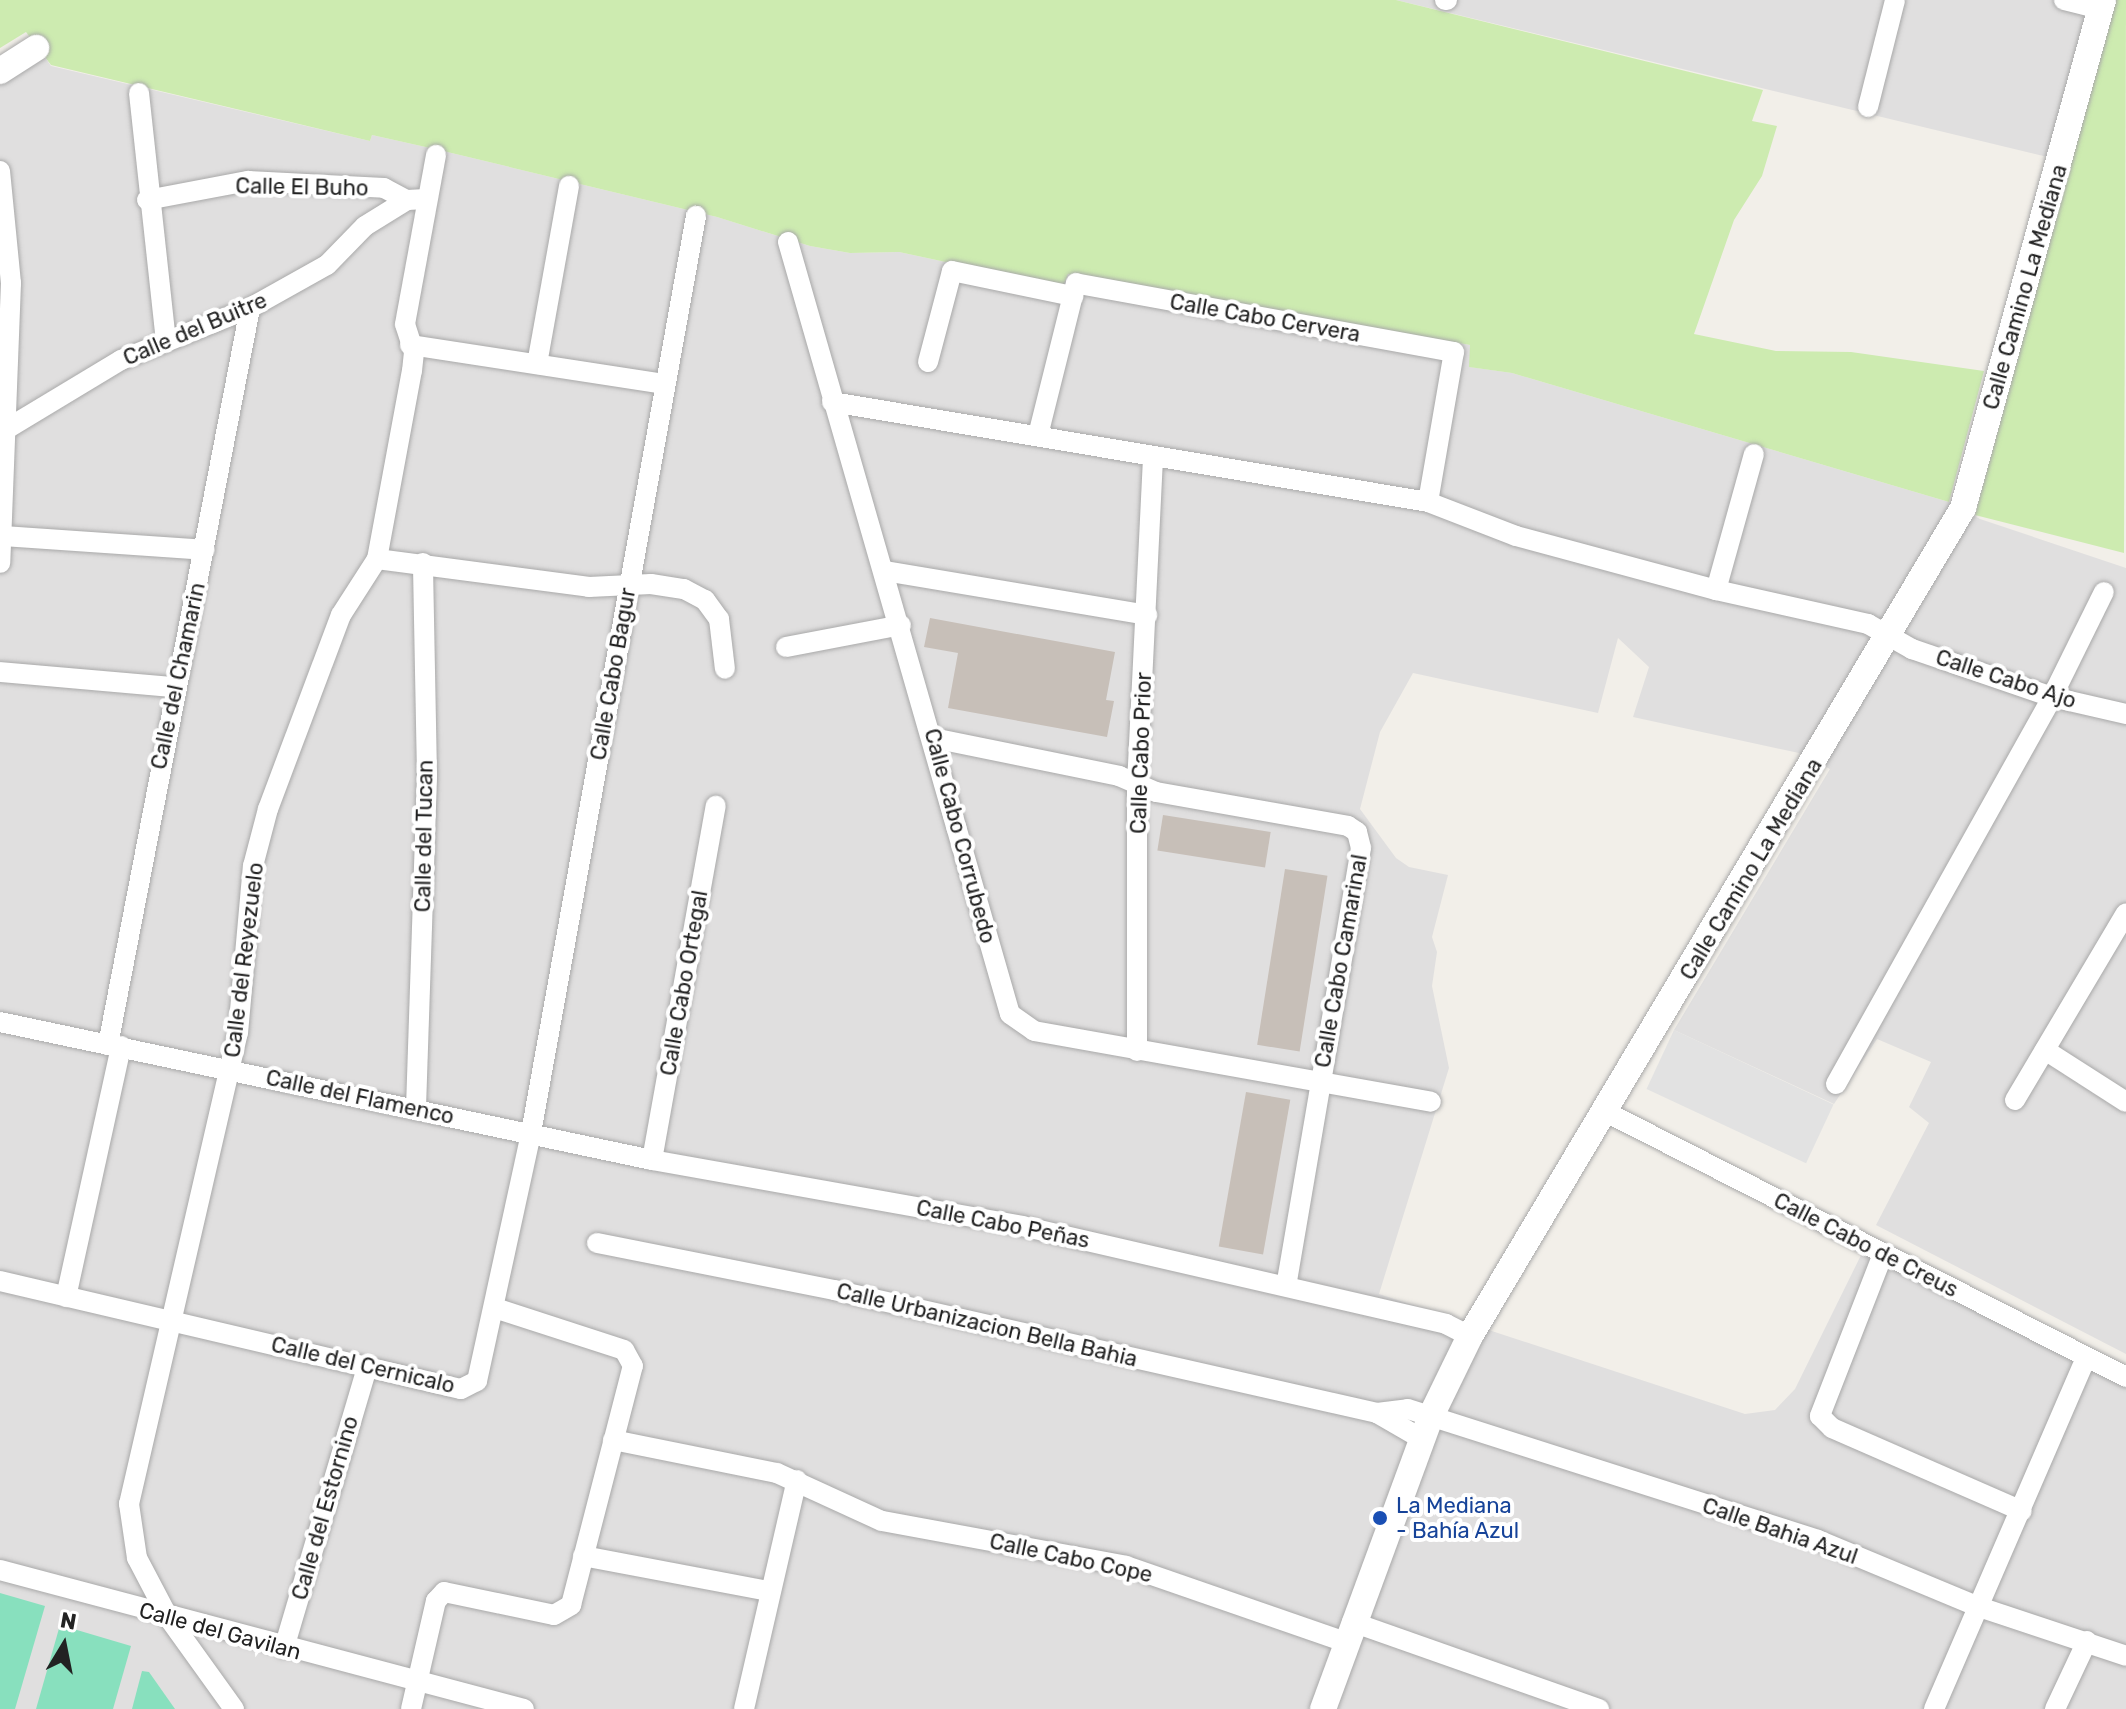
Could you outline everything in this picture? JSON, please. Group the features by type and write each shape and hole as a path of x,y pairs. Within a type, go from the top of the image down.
{"street":[{"path":"1868,107 1895,0"},
{"path":"2064,0 2102,4"},
{"name":"Calle Camino La Mediana","path":"1323,1709 1348,1632 1426,1428 1470,1336 1963,508 2102,4"},
{"path":"0,71 36,48"},
{"path":"139,93 147,200 166,341"},
{"name":"Calle del Reyezuelo","path":"234,1709 168,1617 137,1558 129,1504 238,1033 253,866 268,809 341,615 377,559 412,371 405,324 416,200 436,155"},
{"path":"0,171 11,283 0,563"},
{"name":"Calle El Buho","path":"147,200 248,181 384,188 416,200"},
{"path":"537,364 569,186"},
{"name":"Calle del Buitre","path":"4,431 121,360 250,308 327,265 365,226 416,200"},
{"name":"Calle Cabo Bagur","path":"531,1133 696,216"},
{"name":"Calle Cabo Corrubedo","path":"788,242 832,402 901,625 1010,1014 1034,1031 1431,1102"},
{"name":"Calle Cabo Cervera","path":"928,362 952,271 1454,352 1428,502"},
{"path":"1038,435 1074,290"},
{"name":"Calle del Chamarin","path":"66,1297 114,1046 173,687 205,550 250,308"},
{"path":"410,345 665,384"},
{"path":"832,402 1428,502 1516,536 1716,590 1868,624 1889,635"},
{"path":"1716,590 1754,454"},
{"name":"Calle Cabo Prior","path":"1137,1051 1137,785 1153,456"},
{"path":"2,536 205,550"},
{"path":"377,559 574,586 630,584 684,589 705,600 719,619 725,669"},
{"name":"Calle del Tucan","path":"416,1108 427,775 423,563"},
{"path":"885,571 1147,615"},
{"path":"1836,1084 2052,697 2104,592"},
{"path":"786,647 901,625"},
{"name":"Calle Cabo Ajo","path":"1889,635 1912,649 2052,697 2126,714"},
{"path":"0,672 173,687"},
{"name":"Calle Cabo Camarinal","path":"933,738 1119,776 1137,785 1348,826 1357,832 1361,848 1286,1285"},
{"name":"Calle Cabo Ortegal","path":"652,1160 716,806"},
{"path":"2015,1100 2126,913"},
{"name":"Calle del Flamenco","path":"0,1022 531,1133"},
{"path":"2045,1050 2126,1102"},
{"name":"Calle Cabo de Creus","path":"1606,1112 2126,1377"},
{"name":"Calle Cabo Peñas","path":"531,1133 652,1160 1022,1226 1446,1324 1470,1336"},
{"name":"Calle del Cernicalo","path":"0,1281 367,1368 467,1388 480,1375 531,1133"},
{"name":"Calle Urbanizacion Bella Bahia","path":"597,1243 834,1290 1377,1413 1408,1409 1426,1428"},
{"path":"1883,1254 1820,1416 1832,1428 2022,1511"},
{"path":"411,1709 441,1594 452,1591 559,1615 571,1605 632,1356 495,1308"},
{"path":"1934,1709 2086,1357"},
{"name":"Calle del Estornino","path":"284,1648 367,1368"},
{"name":"Calle Bahia Azul","path":"1426,1428 1818,1540 1979,1607 2126,1656"},
{"name":"Calle Cabo Cope","path":"613,1440 797,1480 857,1513 882,1521 1126,1566 1599,1709"},
{"path":"744,1709 768,1591 797,1480"},
{"path":"583,1556 768,1591"},
{"name":"Calle del Gavilan","path":"0,1570 348,1665 524,1709"},
{"path":"2055,1709 2087,1641"}],"shaded area":[{"path":"1396,0 2103,0 2060,160"},
{"path":"38,47 51,66 370,141 372,135 439,150 717,217 810,246 850,253 899,252 1063,287 1067,274 1470,345 1470,367 1512,373 1949,502 1980,519 2126,568 2126,1354 1876,1225 1929,1123 1909,1107 1931,1062 1877,1039 1834,1104 1674,1030 1830,769 1799,753 1633,717 1649,667 1618,638 1598,713 1413,673 1380,732 1360,809 1396,858 1409,867 1448,875 1432,937 1437,952 1432,986 1449,1068 1379,1294 1745,1414 1775,1410 1795,1389 1866,1245 2126,1377 2126,1709 0,1709 0,71"},
{"path":"1674,1030 1834,1104 1806,1163 1647,1089"}],"green space":[{"path":"0,0 1396,0 1763,90 1752,121 1777,126 1762,176 1734,220 1694,334 1776,351 1851,352 1984,371 1949,502 1512,373 1469,367 1470,345 1068,274 1063,287 899,252 850,253 810,246 717,217 439,150 372,135 370,141 51,65 26,32 0,48"},
{"path":"2114,0 2126,0 2124,553 1975,515"},
{"path":"0,1593 45,1606 15,1709 0,1709"},
{"path":"60,1625 131,1646 113,1709 36,1709"},
{"path":"142,1671 149,1672 175,1709 132,1709"}],"building":[{"path":"930,618 1115,652 1106,700 1114,701 1107,737 948,708 958,653 924,647"},
{"path":"1163,815 1271,832 1265,868 1157,851"},
{"path":"1285,869 1327,876 1300,1052 1257,1045"},
{"path":"1246,1092 1290,1100 1263,1254 1219,1247"}],"place":[{"name":"La Mediana - Bahía Azul","path":"1380,1518"}]}
